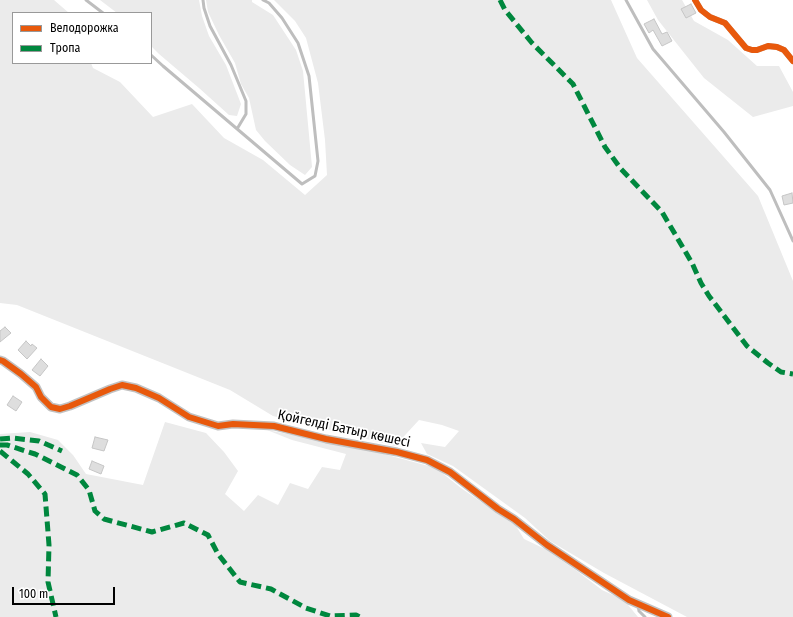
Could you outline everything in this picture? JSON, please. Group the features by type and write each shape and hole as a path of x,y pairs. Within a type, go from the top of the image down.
{"street":[{"path":"695,0 701,10 710,17 725,23 746,48 757,50 768,46 777,47 784,50 793,61"},
{"name":"Қойгелді Батыр көшесі","path":"0,360 21,374 36,387 41,397 51,407 60,409 70,406 122,385 136,388 159,398 189,417 218,426 233,424 274,426 326,439 397,452 427,460 450,472 547,545 629,600 668,617"}],"lane":[{"path":"86,0 102,12"},
{"path":"203,0 210,26 231,65 246,101 246,114 237,129"},
{"path":"152,56 302,184 316,176 318,162 309,76 298,43 282,18 269,3 263,0"},
{"path":"626,0 653,49 724,132 770,190 793,241"},
{"path":"637,603 639,611 644,617"}],"shaded area":[{"path":"0,0 54,0 68,12 12,12 12,64 91,64 93,68 120,82 153,117 192,104 224,138 263,160 305,195 327,175 325,140 318,83 306,38 295,21 274,0 611,0 637,58 758,196 793,281 793,617 687,617 604,573 550,541 525,518 453,466 427,454 421,443 445,447 459,431 442,425 419,420 395,446 273,416 230,390 17,305 0,303"},
{"path":"100,0 199,0 202,16 209,36 226,65 241,104 237,116 229,115 152,47 152,12 116,12"},
{"path":"206,0 252,0 252,2 273,15 296,50 303,71 312,167 305,175 290,165 265,141 256,130 249,98 241,84 235,63 208,12"},
{"path":"647,0 682,0 694,21 728,40 757,66 779,66 793,92 793,106 753,117 704,78 658,20"},
{"path":"165,422 206,433 224,452 238,471 225,494 244,511 258,495 278,505 290,483 308,489 322,467 340,470 346,454 292,440 267,430 369,450 436,468 461,488 516,526 524,539 545,549 602,590 624,600 638,617 0,617 0,434 30,432 58,440 73,455 86,474 143,485"}],"building":[{"path":"691,4 696,13 686,18 681,9"},
{"path":"654,19 662,34 667,32 672,41 662,46 653,30 649,33 644,24"},
{"path":"792,193 793,203 784,205 782,196"},
{"path":"5,327 11,333 0,342 0,331"},
{"path":"26,341 31,346 32,344 37,348 27,359 18,350"},
{"path":"41,359 48,366 40,376 32,370"},
{"path":"13,396 22,402 16,411 7,405"},
{"path":"95,437 108,440 104,451 92,448"},
{"path":"92,461 104,466 101,474 89,469"}],"marked path":[{"path":"500,0 505,10 532,43 573,84 605,147 621,169 662,212 692,263 709,296 747,346 781,372 793,374"},
{"path":"0,439 12,438 39,441 62,451"},
{"path":"0,445 7,445 35,454 77,475 89,490 95,511 104,519 152,532 184,523 208,535 218,554 240,582 271,589 306,608 330,616 356,615 360,617"},
{"path":"0,451 28,474 45,494 49,545 48,582 56,617"}],"cycle path":[{"path":"695,0 701,10 710,17 725,23 746,48 757,50 768,46 777,47 784,50 793,61"},
{"path":"0,360 21,374 36,387 41,397 51,407 60,409 70,406 122,385 136,388 159,398 189,417 218,426 233,424 274,426 326,439 397,452 427,460 450,472 547,545 629,600 668,617"}]}
